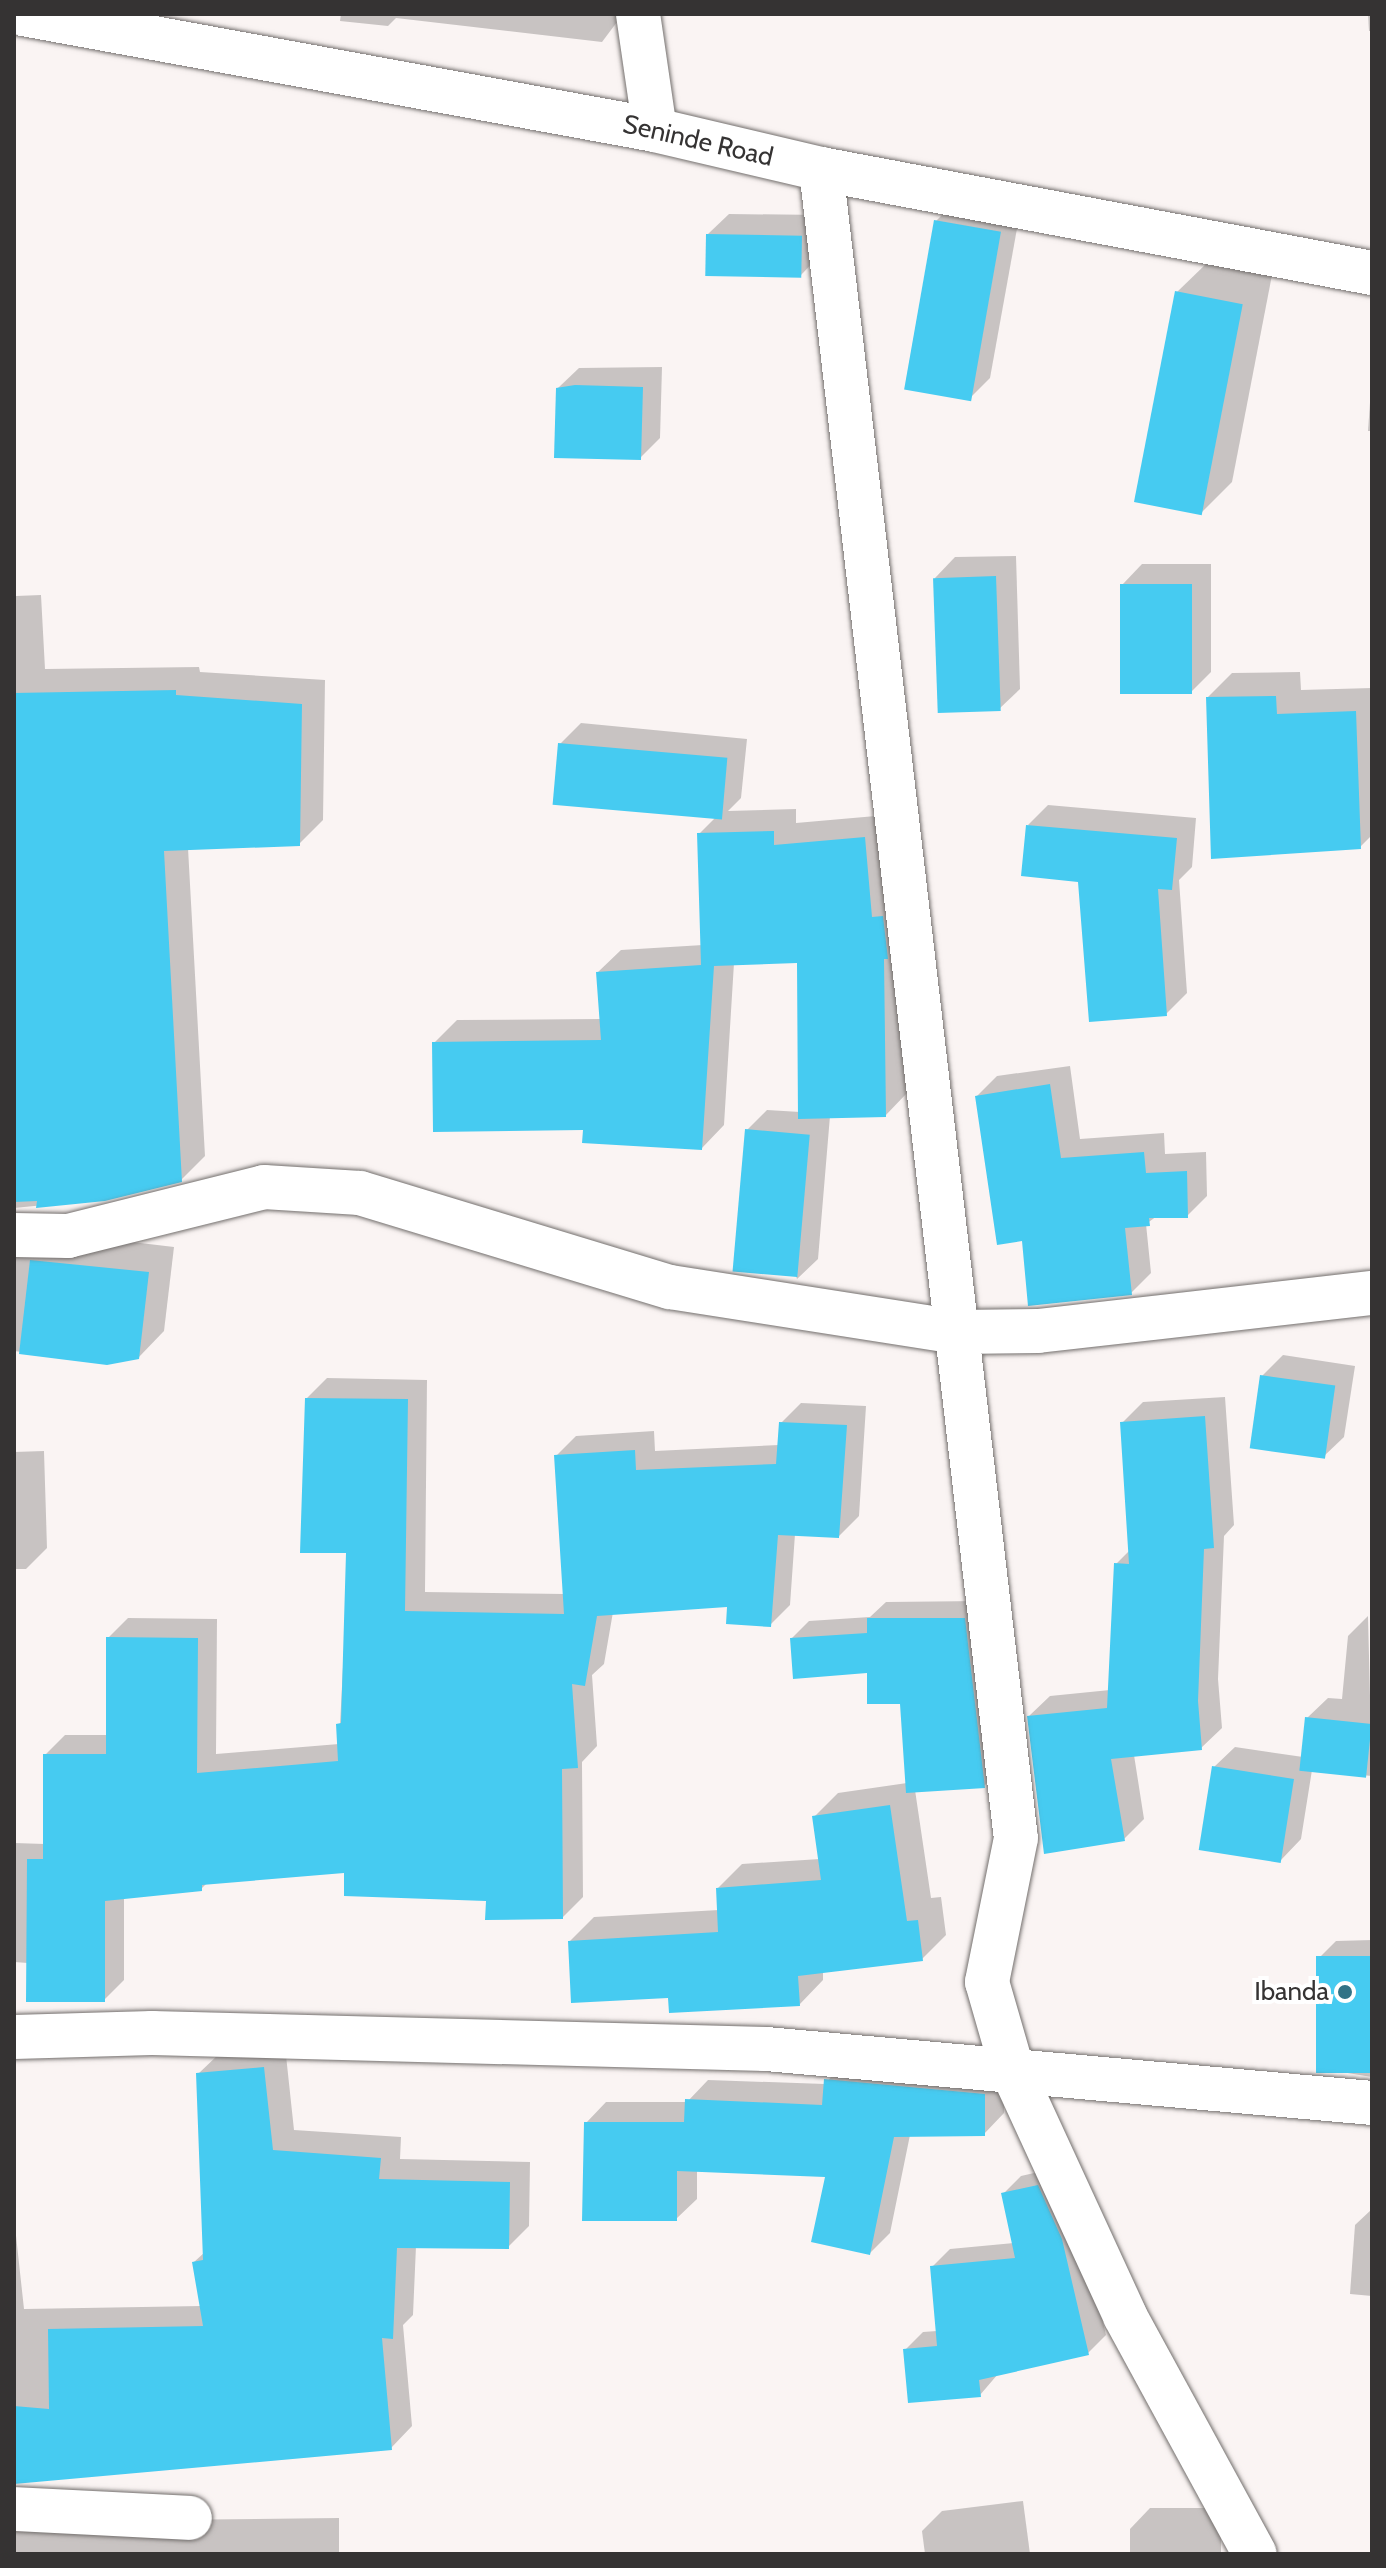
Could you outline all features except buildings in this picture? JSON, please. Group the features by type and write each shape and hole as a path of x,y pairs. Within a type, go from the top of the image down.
{"street":[{"name":"Seninde Road","path":"23,14 655,130 821,169 1372,273"},
{"path":"638,14 655,130"},
{"path":"821,169 1016,1838 987,1982 1013,2072 1125,2316 1255,2554"},
{"path":"14,1235 68,1236 264,1187 360,1193 670,1287 957,1332 1038,1331 1372,1293"},
{"path":"14,2037 152,2033 766,2049 1372,2103"},
{"path":"14,2509 190,2518"}],"place":[{"name":"Ibanda","path":"1345,1992"}]}
